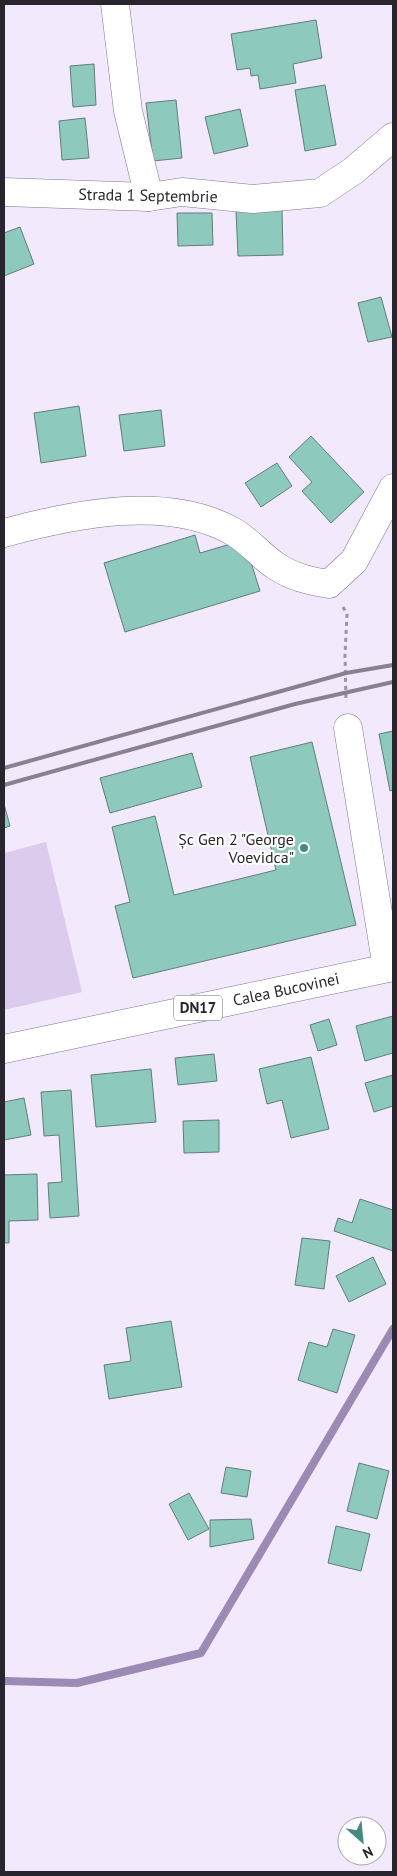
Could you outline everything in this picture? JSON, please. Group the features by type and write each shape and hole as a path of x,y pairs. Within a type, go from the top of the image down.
{"main road":[{"path":"115,4 128,111 149,197"},
{"name":"Strada 1 Septembrie","path":"4,192 149,197 182,192 253,199 320,193 353,171 393,138"},
{"path":"4,533 54,520 114,512 157,511 201,517 235,532 277,566 305,580 329,584 354,561 393,488"},
{"path":"348,728 390,967"},
{"name":"Calea Bucovinei","path":"4,1049 390,967"}],"path":[{"path":"329,584 347,614 345,655 348,728"}],"shaded area":[{"path":"46,842 82,992 4,1010 4,853"}],"building":[{"path":"316,20 322,58 293,64 296,83 260,89 258,75 251,76 250,68 237,70 231,34"},
{"path":"94,64 96,105 73,107 70,66"},
{"path":"325,85 336,145 305,151 295,90"},
{"path":"176,100 182,158 153,161 146,103"},
{"path":"240,109 248,146 214,154 205,117"},
{"path":"85,118 89,158 62,160 59,121"},
{"path":"282,209 283,255 238,256 236,211"},
{"path":"177,213 212,213 213,245 178,246"},
{"path":"20,227 34,264 4,276 4,233"},
{"path":"381,297 392,337 368,342 358,303"},
{"path":"79,406 86,456 41,463 34,413"},
{"path":"161,410 165,446 124,451 119,415"},
{"path":"311,436 364,492 331,523 302,491 312,482 289,457"},
{"path":"277,463 292,486 261,507 245,483"},
{"path":"195,535 200,553 244,540 260,591 125,632 104,563"},
{"path":"393,731 393,790 390,791 379,734"},
{"name":"Șc Gen 2 \"George Voevidca\"","path":"312,742 356,925 133,978 115,906 130,902 112,827 155,816 174,895 276,870 250,757"},
{"path":"192,753 202,787 110,813 100,778"},
{"path":"4,804 10,826 4,828"},
{"path":"393,1016 393,1053 365,1061 356,1026"},
{"path":"329,1019 337,1045 318,1051 310,1025"},
{"path":"214,1054 217,1081 178,1085 175,1058"},
{"path":"311,1057 329,1129 291,1138 282,1100 267,1104 259,1069"},
{"path":"151,1069 156,1122 96,1127 91,1075"},
{"path":"393,1075 393,1106 374,1112 365,1083"},
{"path":"71,1090 79,1216 50,1218 48,1183 62,1182 59,1135 44,1136 41,1092"},
{"path":"24,1098 31,1135 4,1140 4,1102"},
{"path":"219,1120 219,1152 184,1153 183,1121"},
{"path":"37,1174 38,1220 9,1221 9,1243 4,1243 4,1175"},
{"path":"360,1199 393,1210 393,1251 334,1231 338,1218 352,1223"},
{"path":"302,1238 330,1241 324,1289 295,1285"},
{"path":"373,1257 386,1284 349,1302 336,1276"},
{"path":"171,1321 182,1387 109,1399 104,1365 131,1361 126,1328"},
{"path":"333,1329 355,1335 337,1393 298,1380 309,1342 327,1347"},
{"path":"359,1463 389,1471 377,1519 347,1511"},
{"path":"226,1467 251,1471 247,1497 221,1493"},
{"path":"189,1493 209,1529 188,1540 169,1504"},
{"path":"251,1519 254,1539 210,1547 210,1520"},
{"path":"336,1526 370,1534 361,1571 328,1563"}],"waterway":[{"path":"4,1681 77,1683 201,1653 393,1329"}],"railway":[{"path":"4,768 346,673 393,665"},
{"path":"4,785 295,704 393,682"}],"place":[{"name":"Șc Gen 2 \"George Voevidca\"","path":"304,848"}]}
